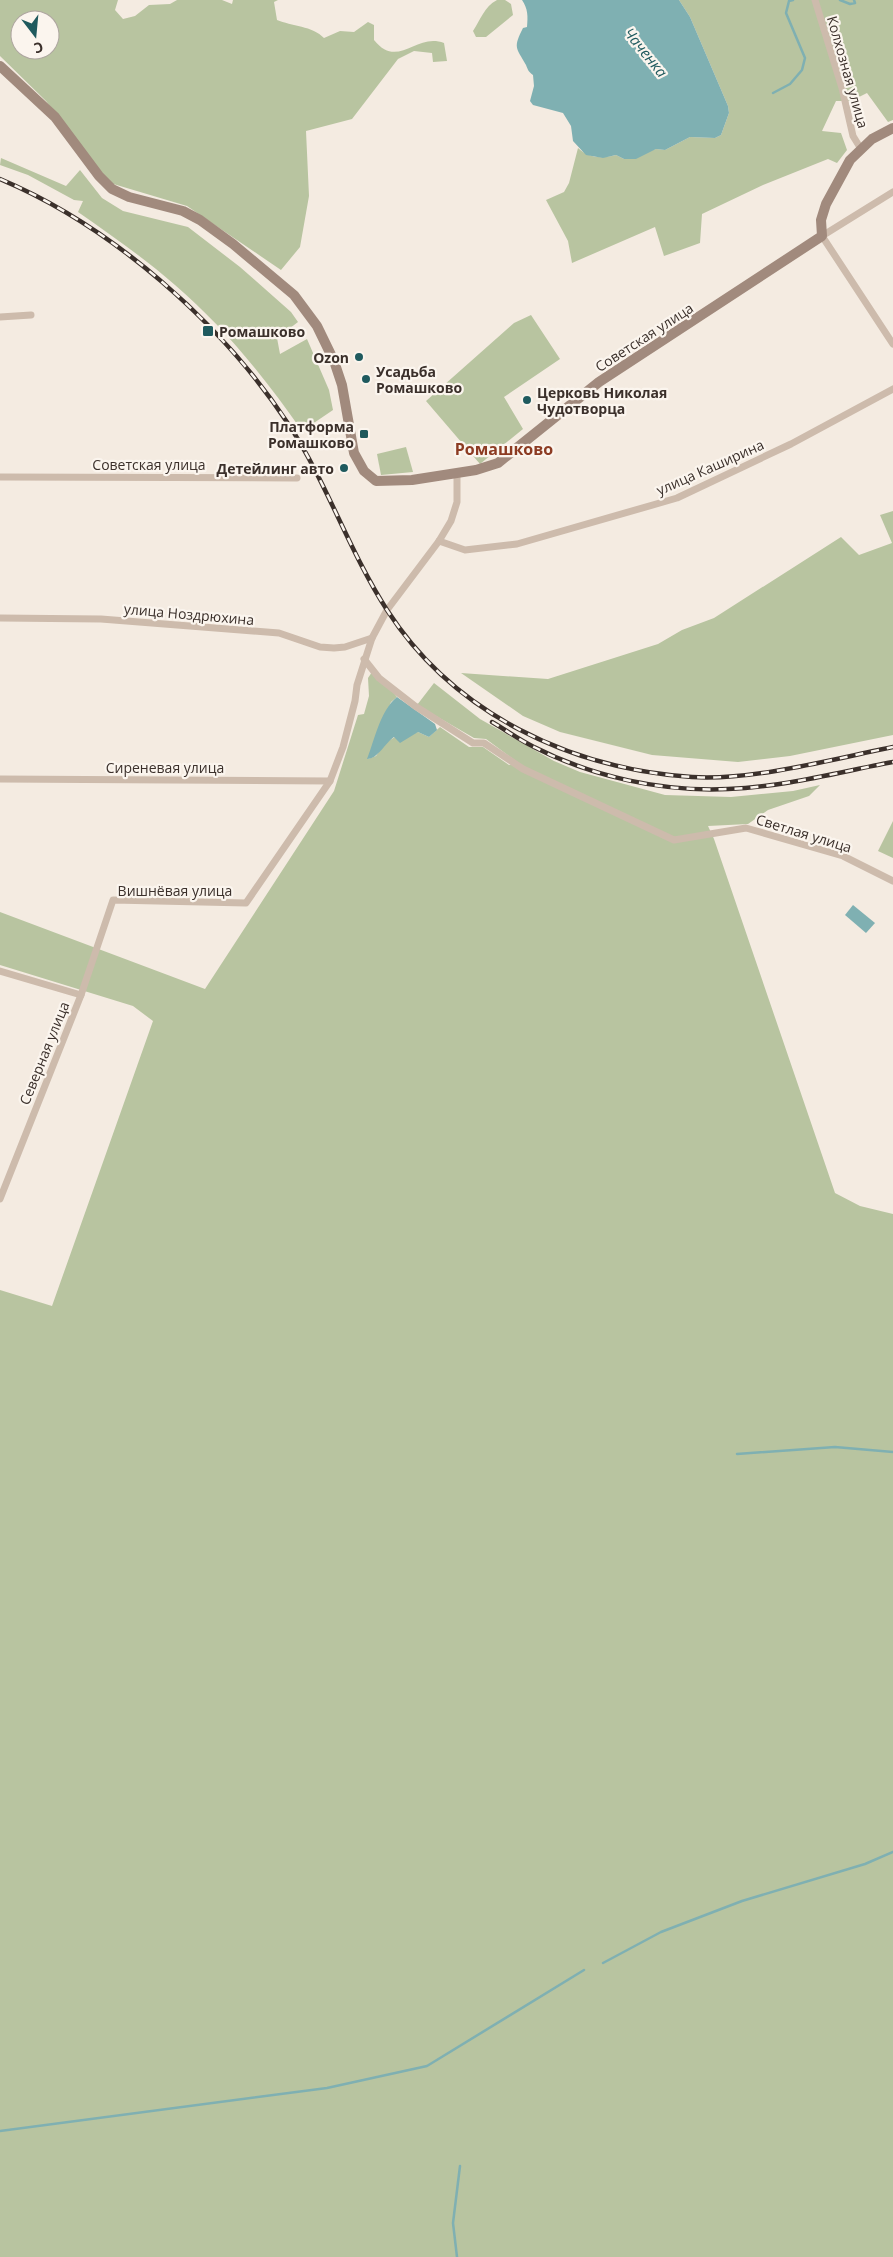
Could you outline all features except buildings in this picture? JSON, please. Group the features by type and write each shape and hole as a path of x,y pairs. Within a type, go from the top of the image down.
{"street":[{"name":"Колхозная улица","path":"816,4 842,88 853,136 861,149"},
{"name":"Советская улица","path":"0,66 55,117 99,176 112,189 128,197 183,211 200,220 233,244 294,295 318,326 334,360 342,385 354,453 368,476 376,481 391,482 457,474 487,468 498,463 599,382 822,236"},
{"path":"893,128 872,139 850,160 826,204 821,220 822,236 893,344"},
{"path":"822,236 893,192"},
{"path":"0,317 31,315"},
{"name":"улица Каширина","path":"439,541 465,550 518,544 677,498 791,444 893,389"},
{"path":"330,781 343,747 364,659 372,638 388,610 439,541 455,512 457,474"},
{"name":"Советская улица","path":"0,478 297,478"},
{"name":"улица Ноздрюхина","path":"0,618 101,619 279,633 320,647 334,648 372,638"},
{"name":"Светлая улица","path":"364,659 379,678 415,706 473,743 484,743 523,769 674,840 746,828 843,856 893,881"},
{"name":"Сиреневая улица","path":"0,779 330,781"},
{"name":"Вишнёвая улица","path":"81,995 113,900 246,903 330,781"},
{"name":"Северная улица","path":"0,971 81,995 0,1199"}],"green space":[{"path":"0,0 118,0 115,10 123,19 135,16 149,5 170,4 177,0 222,0 232,4 233,0 278,0 274,2 277,20 314,31 324,38 340,31 354,32 368,22 374,25 374,40 391,52 434,41 444,43 447,61 433,62 432,53 414,51 398,59 352,119 306,131 309,196 300,247 281,270 187,206 110,183 46,101 0,56"},
{"path":"497,0 505,0 511,4 513,15 486,37 476,37 473,31 486,10"},
{"path":"679,0 893,0 893,120 888,122 867,93 851,101 836,101 822,131 841,133 847,150 837,163 828,159 763,185 702,214 700,243 664,256 655,227 572,263 568,241 546,200 564,192 569,183 578,148 591,156 605,157 616,155 624,159 656,149 665,150 690,137 715,138 721,135 729,113 728,106 690,17"},
{"path":"1,158 66,186 80,170 102,198 123,211 188,227 240,267 291,312 298,322 277,338 280,354 307,339 329,390 333,410 302,431 243,354 210,318 151,265 78,212 83,201 74,200 28,175 0,165"},
{"path":"531,315 560,359 504,397 523,429 480,464 426,401 514,323"},
{"path":"406,447 413,472 381,475 377,454"},
{"path":"893,511 893,735 790,756 738,762 652,755 560,732 523,716 461,673 548,679 658,644 682,630 714,618 841,537 859,555 892,543 880,515"},
{"path":"374,669 397,697 391,702 368,759 376,756 385,743 395,737 418,732 429,737 440,727 469,747 483,747 509,765 520,764 486,739 474,738 417,705 434,683 480,719 554,761 580,772 665,795 731,797 793,791 820,785 809,796 768,810 748,824 708,826 835,1193 860,1206 893,1214 893,2257 0,2257 0,1290 52,1306 153,1021 133,1006 0,965 0,912 205,989 334,791 358,715 364,714 369,696 368,678"},
{"path":"893,821 893,858 878,851"}],"water":[{"path":"522,0 679,0 690,17 728,106 729,113 721,135 715,138 690,137 665,150 656,149 636,159 624,159 616,155 603,158 586,155 573,141 571,126 563,113 533,105 530,101 534,86 533,75 528,70 517,47 523,28 527,27 527,13"},
{"path":"397,697 435,724 437,730 429,737 418,732 400,743 394,737 378,754 367,759 382,717"},
{"path":"853,905 875,923 866,933 845,915"}],"waterway":[{"name":"Чаченка","path":"773,93 790,84 802,70 805,58 786,13 789,1 793,0"},
{"name":"Чаченка","path":"840,0 850,4 855,3 854,0"},
{"path":"737,1454 835,1447 893,1452"},
{"path":"603,1963 661,1932 742,1901 865,1864 893,1852"},
{"path":"0,2131 327,2088 427,2066 584,1970"},
{"path":"457,2257 453,2223 460,2166"}],"railway":[{"path":"0,179 42,199 83,223 123,251 161,281 198,315 231,350 262,387 303,447 361,564 387,610 414,647 446,679 481,706 519,730 560,748 603,762 647,772 692,777 740,776 819,763 893,747"},
{"path":"492,722 528,744 580,767 628,780 678,788 749,788 811,779 893,762"}],"place":[{"name":"Ромашково","path":"208,331"},
{"name":"Ozon","path":"359,357"},
{"name":"Усадьба Ромашково","path":"366,379"},
{"name":"Церковь Николая Чудотворца","path":"527,400"},
{"name":"Платформа Ромашково","path":"364,434"},
{"name":"Детейлинг авто","path":"344,468"}],"district":[{"name":"Ромашково","path":"504,449"}]}
